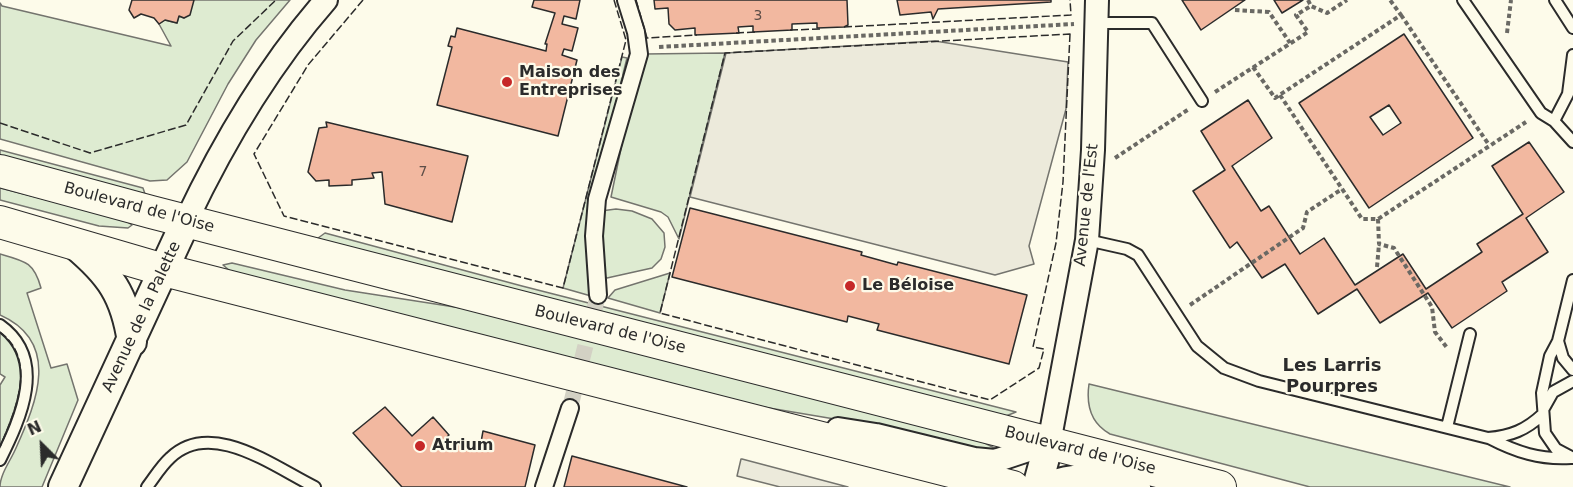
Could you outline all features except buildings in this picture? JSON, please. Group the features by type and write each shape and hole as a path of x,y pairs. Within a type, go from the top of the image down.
{"main road":[{"name":"Boulevard de l'Oise","path":"0,171 1220,487"},
{"path":"0,222 164,270 1013,487"}],"street":[{"name":"Avenue de la Palette","path":"63,487 205,183 271,70 326,0"},
{"path":"598,295 594,236 597,199 639,48 626,0"},
{"name":"Avenue de l'Est","path":"1049,443 1086,240 1098,23 1097,0"},
{"path":"74,244 97,263 119,293 127,314 132,342"},
{"path":"544,487 570,408"},
{"path":"729,414 876,435 974,459 1007,459 1049,443"},
{"path":"1037,487 1049,443"},
{"path":"1048,487 1083,479 1110,480 1136,487"}],"lane":[{"path":"1463,0 1541,113 1554,121 1573,142"},
{"path":"1555,0 1573,28"},
{"path":"1098,23 1152,23 1202,101"},
{"path":"1554,121 1568,94 1573,55"},
{"path":"1086,240 1127,249 1138,255 1197,346 1224,368 1259,381 1488,438 1516,452 1550,460 1573,458"},
{"path":"1573,280 1558,341 1550,356 1542,393 1545,433 1549,442 1556,449 1573,458"},
{"path":"0,325 19,343 25,356 29,375 23,405 0,460"},
{"path":"1447,427 1470,334"},
{"path":"1558,341 1563,358 1573,370"},
{"path":"1488,438 1508,436 1522,430 1543,411 1553,392 1573,381"},
{"path":"147,487 170,458 204,441 231,445 315,487"}],"path":[{"path":"1308,0 1311,6 1327,14 1347,0"},
{"path":"1390,0 1488,145"},
{"path":"1308,32 1296,15 1311,6"},
{"path":"1235,10 1269,12 1290,43"},
{"path":"1253,67 1275,98 1401,15"},
{"path":"639,48 1098,23"},
{"path":"1280,95 1362,219 1378,219 1488,145 1541,113"},
{"path":"1177,314 1303,228 1307,212 1342,189"},
{"path":"1377,267 1378,219"},
{"path":"1379,244 1395,248 1432,307 1435,332 1448,350 1446,360"}],"green space":[{"path":"194,0 290,0 256,40 228,84 187,162 167,180 150,181 0,139 0,3 2,6 171,46 159,24 165,20 177,23 179,16 184,18"},
{"path":"725,53 679,239 668,217 661,212 611,197 625,129 644,54"},
{"path":"622,57 627,58 587,219 591,296 563,288"},
{"path":"0,150 143,188 146,197 0,160"},
{"path":"0,188 123,219 132,225 128,228 99,226 0,200"},
{"path":"616,209 632,211 652,219 664,233 665,247 661,259 652,268 607,278 603,275 601,211"},
{"path":"325,233 522,286 1016,412 1006,416 314,241"},
{"path":"0,254 22,261 35,273 41,288 27,293 51,368 67,364 78,400 42,487 0,487 4,472 31,412 39,374 37,357 31,341 19,327 0,315"},
{"path":"232,263 345,290 474,310 981,441 998,450 995,453 882,427 763,407 230,271 223,265"},
{"path":"670,273 660,313 608,298 615,290"},
{"path":"0,332 12,344 21,372 16,403 0,447 0,385 5,377 0,374"},
{"path":"1089,384 1510,487 1310,487 1110,434 1103,430 1091,413 1088,399"}],"shaded area":[{"path":"935,41 1068,62 1066,109 1029,246 1034,264 995,275 690,197 726,53"},
{"path":"741,459 848,487 780,487 737,476"}],"tunnel":[{"path":"570,408 598,295"}],"fence":[{"path":"0,123 90,153 186,125 233,41 276,0"},
{"path":"363,0 308,65 254,154 284,216 563,288 626,40 614,0"},
{"path":"636,0 647,38 697,35"},
{"path":"844,27 1071,15 1070,0"},
{"path":"790,30 820,29"},
{"path":"736,33 757,32"},
{"path":"1070,34 1063,182 1056,243 1033,347 1044,349 1039,368 990,400 660,313 725,53 1070,34"},
{"path":"0,332 12,344 21,371 17,403 0,447"}],"place":[{"name":"Maison des Entreprises","path":"507,82"},
{"name":"Le Béloise","path":"850,286"},
{"name":"Atrium","path":"420,446"}],"district":[{"name":"Les Larris Pourpres","path":"1332,376"}]}
